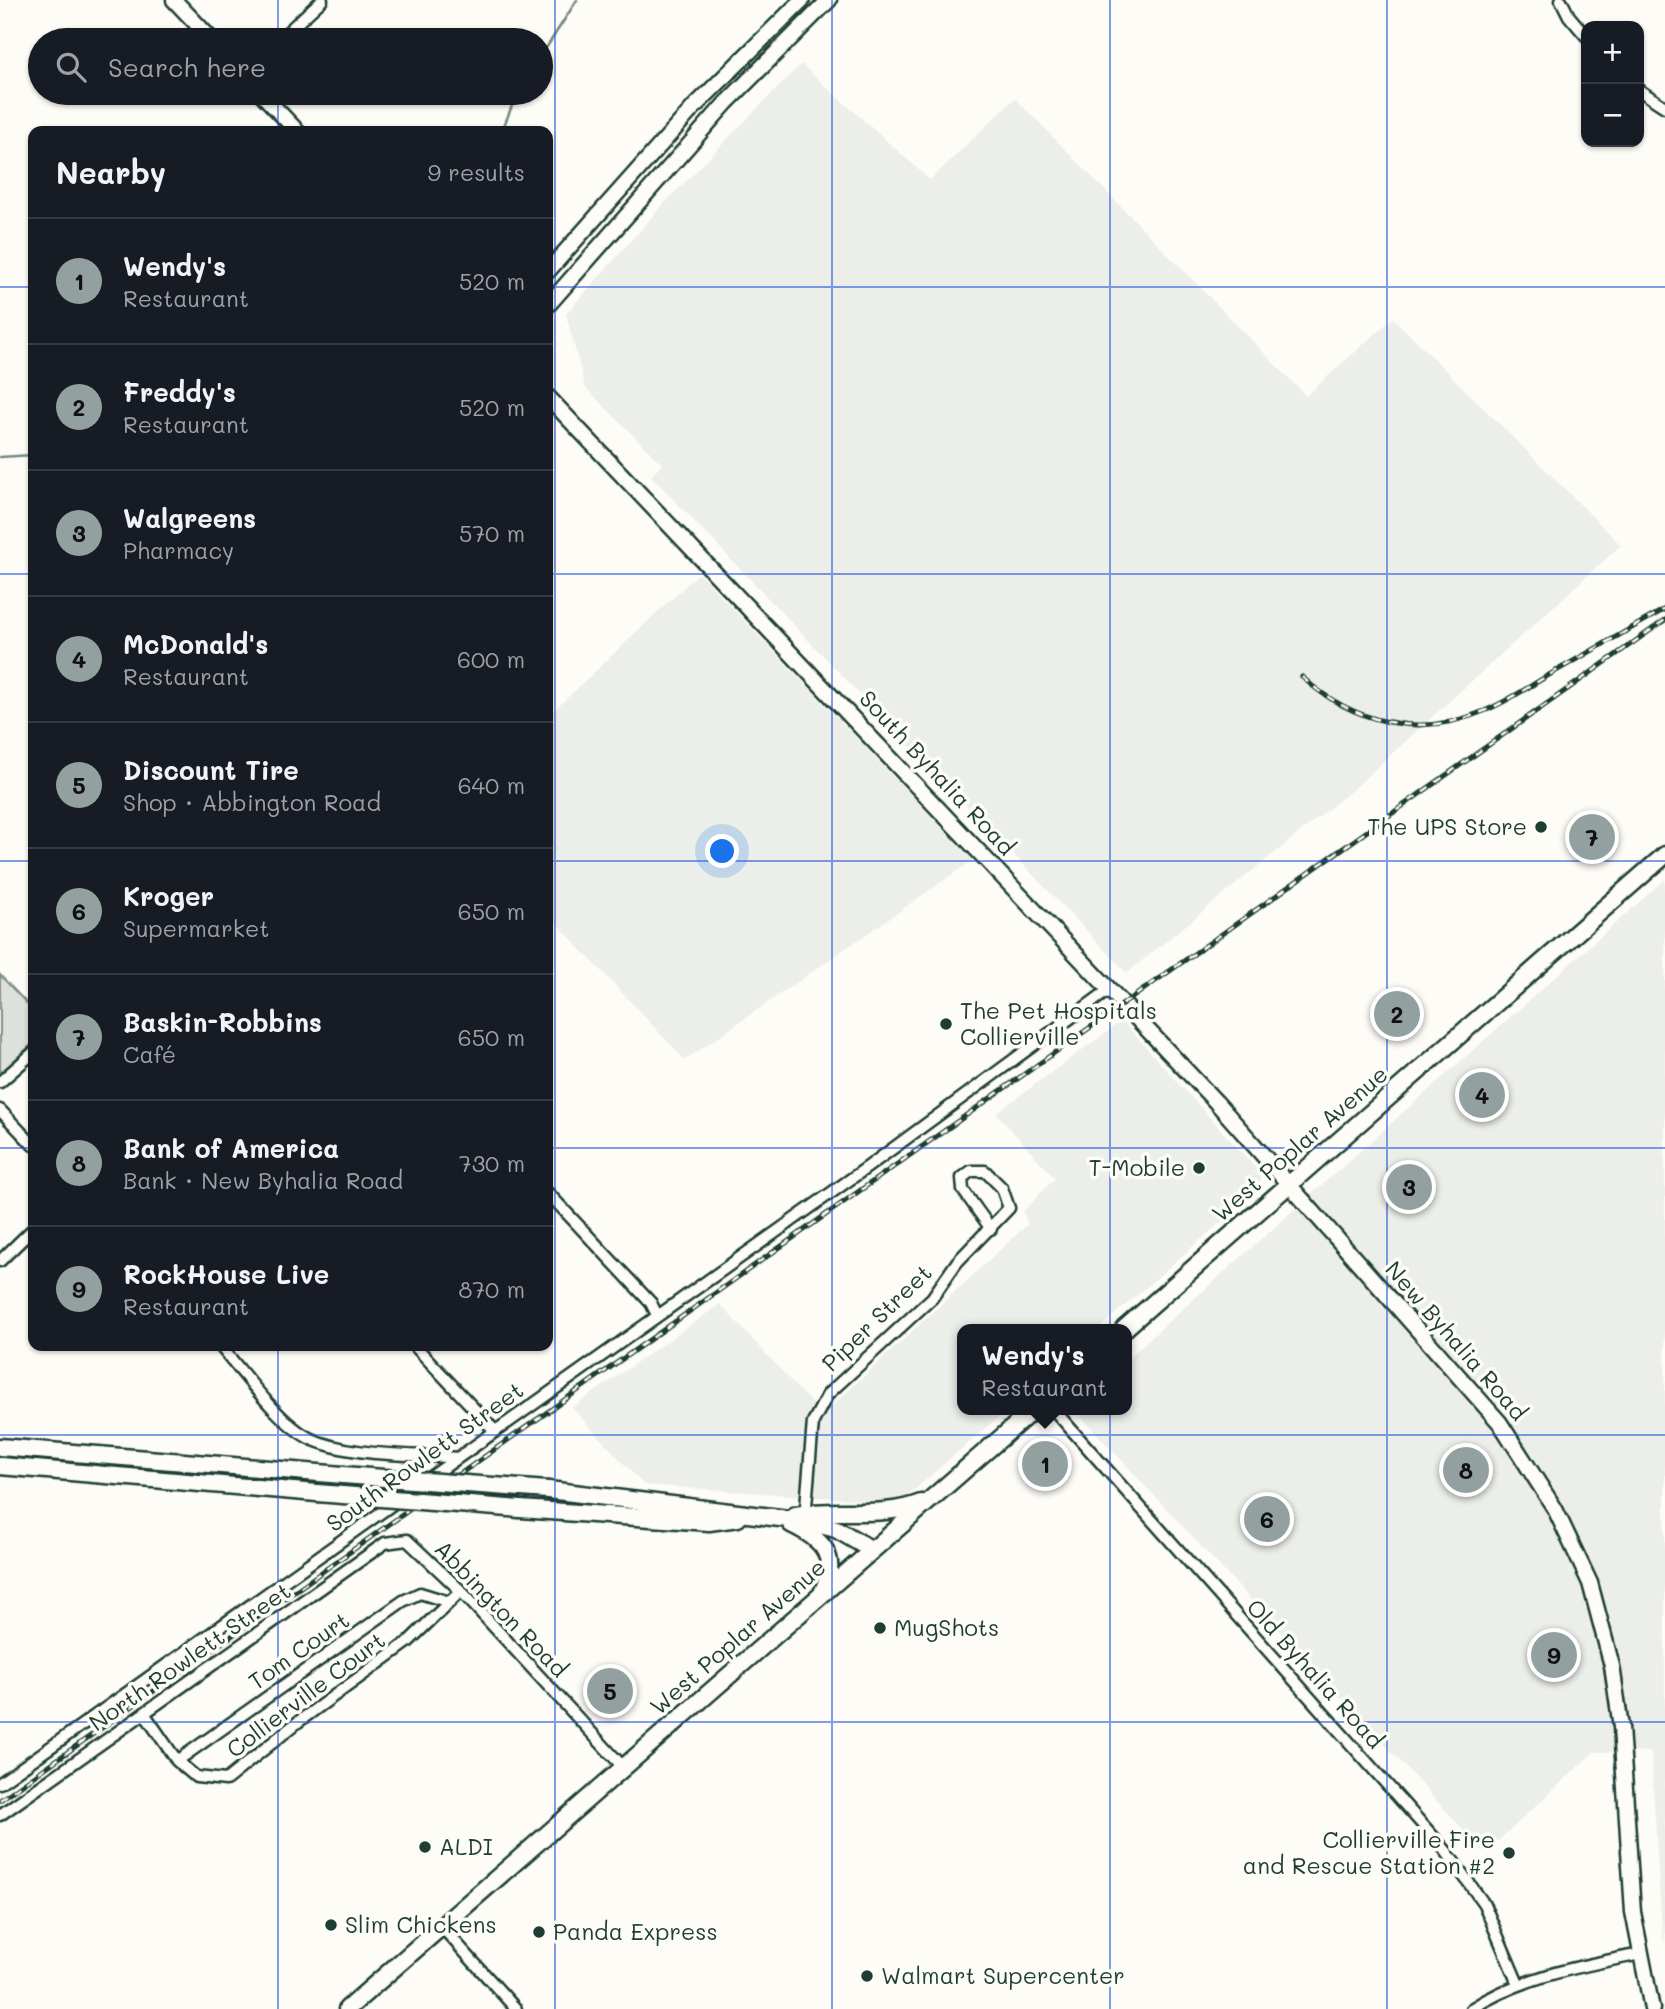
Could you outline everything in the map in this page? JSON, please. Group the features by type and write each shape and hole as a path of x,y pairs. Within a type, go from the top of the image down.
{"main road":[{"path":"174,0 201,28"},
{"path":"553,265 752,46 802,0"},
{"path":"553,299 726,103 830,0"},
{"path":"272,105 292,126"},
{"path":"646,160 656,181"},
{"path":"553,258 586,222 593,219"},
{"path":"553,276 581,241 593,219"},
{"name":"South Byhalia Road","path":"553,402 1110,989 1289,1182"},
{"name":"West Poplar Avenue","path":"1131,1324 1289,1182 1665,855"},
{"name":"New Byhalia Road","path":"1289,1182 1500,1423 1555,1509 1590,1583 1612,1666 1620,1727 1633,1912 1652,2009"},
{"name":"West Poplar Avenue","path":"347,2009 1027,1415"},
{"path":"0,1447 548,1490 706,1507 751,1516 805,1522 836,1530 872,1550"},
{"path":"50,1470 54,1451"},
{"path":"0,1466 709,1522 751,1516"},
{"path":"805,1522 887,1513 929,1501"},
{"path":"805,1522 820,1541 828,1558 828,1582 822,1594"}],"street":[{"path":"292,28 322,0"},
{"path":"1561,0 1569,16 1581,30"},
{"path":"1644,93 1665,107"},
{"name":"South Rowlett Street","path":"0,1783 458,1458 1110,989"},
{"path":"0,1082 28,1057"},
{"path":"0,1111 28,1140"},
{"name":"Piper Street","path":"805,1522 813,1422 828,1394 932,1298 957,1262 991,1229 1009,1208 1002,1188 985,1171 971,1171 962,1178 964,1190 991,1229"},
{"path":"553,1198 651,1303 657,1315"},
{"path":"0,1261 28,1234"},
{"path":"224,1351 288,1422 308,1437 330,1445 458,1458"},
{"path":"420,1351 495,1431"},
{"name":"Old Byhalia Road","path":"1058,1415 1446,1851 1484,1904 1518,1984"},
{"name":"Abbington Road","path":"407,1540 461,1591 623,1768"},
{"name":"North Rowlett Street","path":"0,1815 384,1543 407,1540"},
{"name":"Collierville Court","path":"144,1713 177,1761 196,1777 226,1780 298,1721 408,1642 461,1591"},
{"name":"Tom Court","path":"177,1761 403,1601 420,1593 449,1602"},
{"path":"441,1926 516,2009"},
{"path":"1471,2009 1518,1984 1577,1966 1641,1954"}],"shaded area":[{"path":"801,64 930,180 1015,98 1306,396 1393,318 1621,545 1352,790 1127,973 651,476 662,464 585,387 566,314 660,208"},
{"path":"699,573 973,860 685,1060 553,919 553,711"},
{"path":"1665,879 1665,1944 1651,1752 1594,1752 1485,1853 1080,1415 1132,1415 1132,1355"},
{"path":"0,975 28,1005 28,1048 0,1074"},
{"path":"1122,1021 1261,1174 1260,1188 1104,1324 957,1324 957,1415 1000,1415 906,1497 896,1502 644,1485 572,1408 720,1304 822,1415 1028,1224 1023,1212 1055,1178 996,1113"}],"waterway":[{"path":"553,37 577,0"},
{"path":"504,126 512,105"},
{"path":"0,457 28,455"}],"railway":[{"path":"1302,677 1343,706 1365,715 1411,725 1435,724 1460,719 1501,703 1665,609"},
{"path":"0,1800 1665,620"}],"place":[{"name":"The UPS Store","path":"1541,827"},
{"name":"Baskin-Robbins","path":"1592,837"},
{"name":"Freddy's","path":"1397,1014"},
{"name":"The Pet Hospitals Collierville","path":"946,1024"},
{"name":"McDonald's","path":"1482,1095"},
{"name":"T-Mobile","path":"1199,1168"},
{"name":"Walgreens","path":"1409,1187"},
{"name":"Wendy's","path":"1045,1464"},
{"name":"Bank of America","path":"1466,1470"},
{"name":"Kroger","path":"1267,1519"},
{"name":"MugShots","path":"880,1628"},
{"name":"RockHouse Live","path":"1554,1655"},
{"name":"Discount Tire","path":"610,1691"},
{"name":"ALDI","path":"425,1847"},
{"name":"Collierville Fire and Rescue Station #2","path":"1509,1853"},
{"name":"Slim Chickens","path":"331,1925"},
{"name":"Panda Express","path":"539,1932"},
{"name":"Walmart Supercenter","path":"867,1976"}]}
